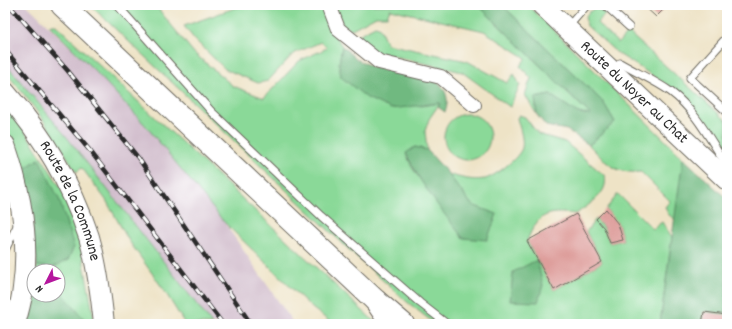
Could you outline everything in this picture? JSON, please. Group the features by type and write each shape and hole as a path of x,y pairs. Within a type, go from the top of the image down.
{"main road":[{"path":"62,5 376,301 403,324"},
{"path":"376,301 391,324"}],"street":[{"path":"329,5 338,29 379,62 441,77 474,105"},
{"name":"Route du Noyer au Chat","path":"542,5 570,24 620,63 727,166"},
{"name":"Route du Noyer au Chat","path":"556,5 570,24 727,180"},
{"name":"Route de la Commune","path":"5,92 20,109 52,155 76,203 89,237 104,324"},
{"path":"5,146 14,172 23,213 26,251 23,288 15,324"}],"lane":[{"path":"117,5 211,111 321,216 420,303 447,324"},
{"path":"570,24 587,5"},
{"path":"605,5 629,27"},
{"path":"727,37 690,78 727,112"},
{"path":"5,250 23,213"}],"shaded area":[{"path":"5,5 27,5 96,72 146,126 224,222 294,324 212,324 66,136 5,63"}],"green space":[{"path":"90,5 155,5 194,53 233,86 264,98 299,61 327,48 321,42 293,54 268,81 258,83 225,69 195,40 184,26 243,5 322,5 329,26 342,46 339,64 421,106 440,103 429,119 425,131 427,150 415,147 406,154 413,169 442,211 472,205 448,174 466,179 480,180 489,178 500,171 516,157 522,148 522,136 517,118 519,115 525,117 538,134 565,142 605,176 604,188 601,193 587,206 576,214 558,213 545,216 540,219 531,232 527,241 554,290 602,262 586,232 596,219 604,228 610,243 623,240 618,224 606,209 618,194 653,229 662,222 672,237 660,324 435,324 406,301 357,257"},
{"path":"335,5 478,5 592,116 578,113 550,95 535,98 537,115 525,95 531,78 520,66 526,58 484,31 390,9 387,16 376,16 352,29 343,26"},
{"path":"478,5 502,5 603,102 615,122 589,145 567,130 546,126 537,115 535,98 550,95 578,113 591,115"},
{"path":"502,5 528,5 683,158 675,220 668,214 665,207 670,201 641,172 624,171 611,166 589,145 615,122 603,102"},
{"path":"595,8 606,13 597,23 618,43 628,32 727,121 727,153 683,95 617,53 587,26 585,17"},
{"path":"49,25 56,25 377,324 333,324 312,308 224,222 146,126 96,72"},
{"path":"375,26 379,27 387,44 467,61 507,83 514,74 520,85 510,107 462,72 372,51 359,38 360,34"},
{"path":"342,46 356,59 372,67 436,80 446,94 447,103 445,112 438,107 440,103 391,109 367,98 341,77 339,64"},
{"path":"5,63 66,136 212,324 185,324 164,290 129,241 106,200 82,168 76,172 43,120 5,72"},
{"path":"5,105 19,122 63,191 79,236 95,324 84,324 83,318 66,298 66,263 51,263 39,159 19,172 5,128"},
{"path":"467,114 480,118 486,124 490,137 486,150 480,156 467,160 454,156 448,150 444,137 448,124 454,118"},
{"path":"415,147 427,150 446,171 472,205 497,214 487,240 463,238 447,218 418,176 406,153"},
{"path":"683,158 727,199 727,324 660,324"},
{"path":"39,159 59,199 74,247 68,260 62,263 37,263 31,217 19,172"},
{"path":"537,260 543,285 538,302 510,301 513,272"},
{"path":"66,298 83,318 84,324 24,324 29,303 66,303"}],"building":[{"path":"643,5 668,5 656,17"},
{"path":"606,209 618,224 623,240 610,243 604,228 596,219"},
{"path":"576,214 602,262 554,290 527,241"},
{"path":"704,312 727,315 727,324 702,324"}],"railway":[{"path":"9,5 68,71 139,159 251,324"},
{"path":"5,50 91,152 223,324"}]}
